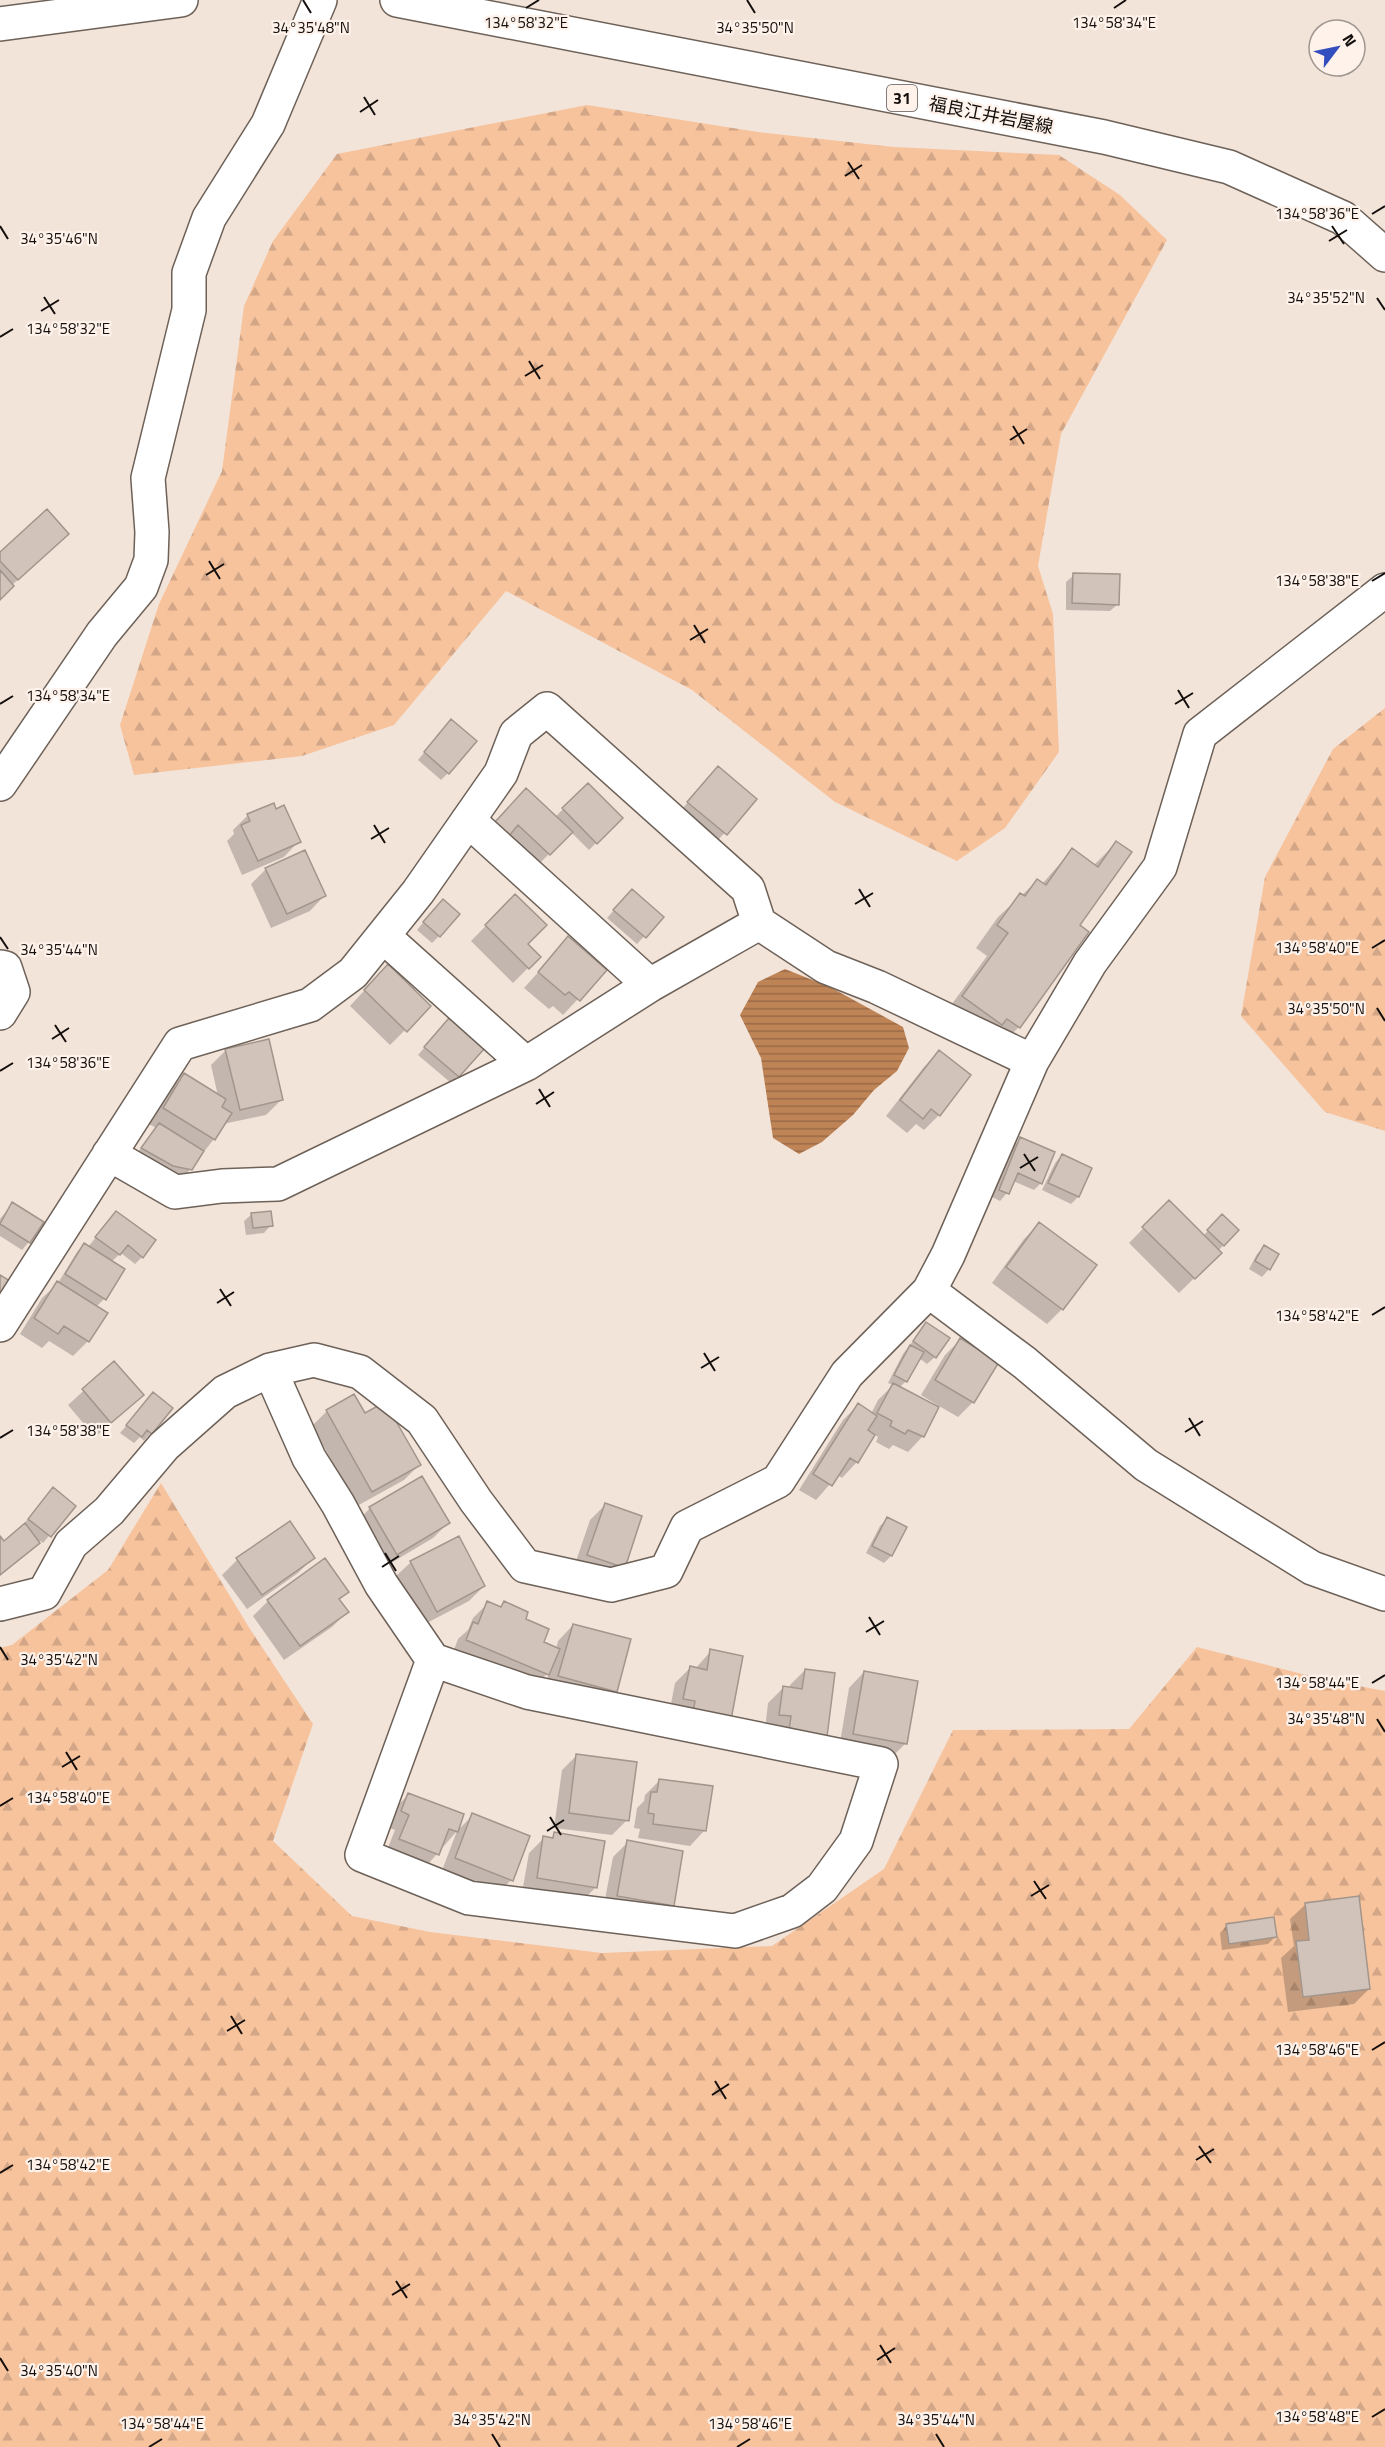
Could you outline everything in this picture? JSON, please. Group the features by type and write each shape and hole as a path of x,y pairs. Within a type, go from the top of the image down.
{"street":[{"path":"0,24 181,0"},
{"path":"0,784 102,634 141,587 151,560 152,532 148,478 189,310 189,273 209,219 268,124 320,0"},
{"name":"福良江井岩屋線","path":"397,0 1104,137 1229,166 1343,218 1385,255"},
{"path":"0,1605 44,1593 71,1544 109,1510 164,1446 225,1392 270,1370 314,1360 360,1372 422,1420 476,1501 525,1566 611,1585 666,1571 687,1527 778,1481 847,1374 929,1291 948,1255 1032,1061 1090,963 1160,867 1200,734 1385,590"},
{"path":"0,1325 180,1044 310,1005 353,974 418,892 501,773 516,734 548,710 748,889 759,923 826,967 877,987 1032,1061"},
{"path":"468,820 650,985"},
{"path":"109,1155 175,1192 222,1186 278,1184 526,1065 650,985 759,923"},
{"path":"383,936 526,1065"},
{"path":"0,967 5,968 13,992 0,1013"},
{"path":"929,1291 1025,1363 1146,1465 1312,1568 1385,1594"},
{"path":"270,1370 309,1458 338,1504 381,1584 433,1660 527,1692 881,1764 856,1841 822,1888 792,1911 735,1931 469,1898 362,1855 433,1660"}],"green space":[{"path":"587,105 758,132 894,147 1059,155 1120,195 1167,240 1061,434 1038,566 1053,614 1059,752 1005,828 957,861 835,802 692,690 506,591 394,725 302,756 134,775 120,725 159,604 222,471 244,306 273,241 337,154"},
{"path":"1385,708 1385,1131 1325,1112 1241,1016 1265,877 1333,749"},
{"path":"161,1483 250,1629 313,1724 273,1841 352,1916 430,1932 602,1953 772,1946 884,1869 953,1730 1129,1729 1197,1647 1322,1679 1385,1691 1385,2447 0,2447 0,1648 12,1645 108,1570"}],"shaded area":[{"path":"785,969 830,987 903,1027 909,1048 897,1071 874,1090 853,1115 822,1142 799,1154 773,1138 761,1058 740,1015 758,982"}],"building":[{"path":"47,509 69,534 18,580 0,561 0,552"},
{"path":"0,570 14,586 0,600"},
{"path":"1073,573 1120,574 1119,605 1072,603"},
{"path":"451,719 477,741 449,774 424,752"},
{"path":"718,766 757,799 727,835 687,802"},
{"path":"588,783 623,818 597,844 562,808"},
{"path":"526,788 573,832 550,855 518,825 509,836 495,822"},
{"path":"274,803 276,809 284,805 301,842 258,861 241,825 250,821 247,814"},
{"path":"1116,841 1132,852 1080,925 1089,932 1020,1028 1007,1019 1002,1025 962,996 1008,933 997,925 1020,893 1025,896 1037,879 1046,885 1072,848 1098,867"},
{"path":"305,850 326,896 287,914 265,868"},
{"path":"632,889 664,917 646,938 613,910"},
{"path":"515,894 547,925 528,944 541,957 529,969 485,925"},
{"path":"443,899 460,914 440,937 423,922"},
{"path":"568,936 607,970 580,1001 569,992 565,995 538,972"},
{"path":"388,964 431,1006 407,1032 364,990"},
{"path":"449,1018 484,1049 459,1077 424,1047"},
{"path":"269,1039 283,1100 240,1110 225,1049"},
{"path":"939,1050 971,1075 940,1116 931,1109 923,1119 900,1100"},
{"path":"184,1073 226,1099 222,1107 232,1113 215,1140 163,1108"},
{"path":"159,1123 204,1151 192,1170 173,1166 141,1148"},
{"path":"1020,1137 1055,1152 1042,1184 1018,1173 1009,1194 999,1190"},
{"path":"1062,1154 1092,1168 1079,1197 1048,1183"},
{"path":"1169,1200 1222,1253 1195,1279 1142,1227"},
{"path":"12,1202 44,1222 30,1243 0,1224"},
{"path":"116,1211 156,1240 143,1258 128,1245 120,1255 95,1237"},
{"path":"271,1211 273,1226 253,1228 251,1213"},
{"path":"1222,1214 1239,1230 1224,1246 1207,1230"},
{"path":"1039,1222 1097,1265 1063,1310 1006,1267"},
{"path":"84,1243 125,1269 106,1300 65,1274"},
{"path":"1264,1245 1279,1254 1270,1270 1255,1261"},
{"path":"0,1275 10,1281 0,1298"},
{"path":"57,1281 108,1313 89,1342 64,1326 58,1334 34,1318"},
{"path":"926,1322 950,1338 936,1358 913,1341"},
{"path":"960,1338 999,1362 974,1403 935,1380"},
{"path":"910,1345 924,1352 907,1382 894,1375"},
{"path":"114,1361 144,1395 111,1423 82,1389"},
{"path":"893,1383 939,1407 924,1437 908,1430 905,1434 890,1426 892,1421 877,1413"},
{"path":"153,1392 173,1408 152,1434 147,1430 142,1437 126,1425"},
{"path":"354,1394 365,1413 385,1402 421,1465 372,1492 326,1410"},
{"path":"858,1403 877,1416 868,1430 875,1435 858,1463 850,1458 832,1486 813,1474"},
{"path":"422,1476 450,1523 397,1555 369,1507"},
{"path":"53,1487 76,1506 51,1537 28,1519"},
{"path":"605,1503 642,1516 625,1568 587,1555"},
{"path":"887,1517 907,1527 892,1556 872,1546"},
{"path":"290,1521 315,1558 262,1595 236,1558"},
{"path":"25,1523 40,1543 0,1575 0,1536 4,1541"},
{"path":"459,1536 485,1586 437,1612 410,1561"},
{"path":"325,1558 349,1592 339,1599 349,1612 300,1646 267,1600"},
{"path":"487,1601 501,1607 504,1601 528,1612 526,1619 549,1629 544,1642 560,1649 549,1675 466,1640 473,1622 478,1624"},
{"path":"573,1624 631,1639 617,1692 558,1676"},
{"path":"710,1649 743,1656 731,1720 693,1713 695,1701 683,1699 690,1666 707,1670"},
{"path":"805,1669 835,1673 827,1737 789,1731 791,1716 779,1715 783,1686 802,1689"},
{"path":"864,1671 918,1681 907,1744 853,1734"},
{"path":"576,1754 637,1762 629,1821 569,1813"},
{"path":"659,1779 713,1786 706,1831 653,1824 654,1814 648,1813 651,1792 657,1792"},
{"path":"408,1793 464,1814 458,1832 449,1829 439,1855 399,1839 409,1815 401,1811"},
{"path":"472,1813 530,1836 513,1881 455,1858"},
{"path":"554,1832 605,1841 597,1888 537,1878 543,1836 553,1838"},
{"path":"627,1840 683,1851 674,1906 617,1896"},
{"path":"1359,1896 1370,1989 1303,1997 1296,1941 1309,1940 1305,1903"},
{"path":"1274,1917 1277,1937 1229,1944 1226,1924"}]}
